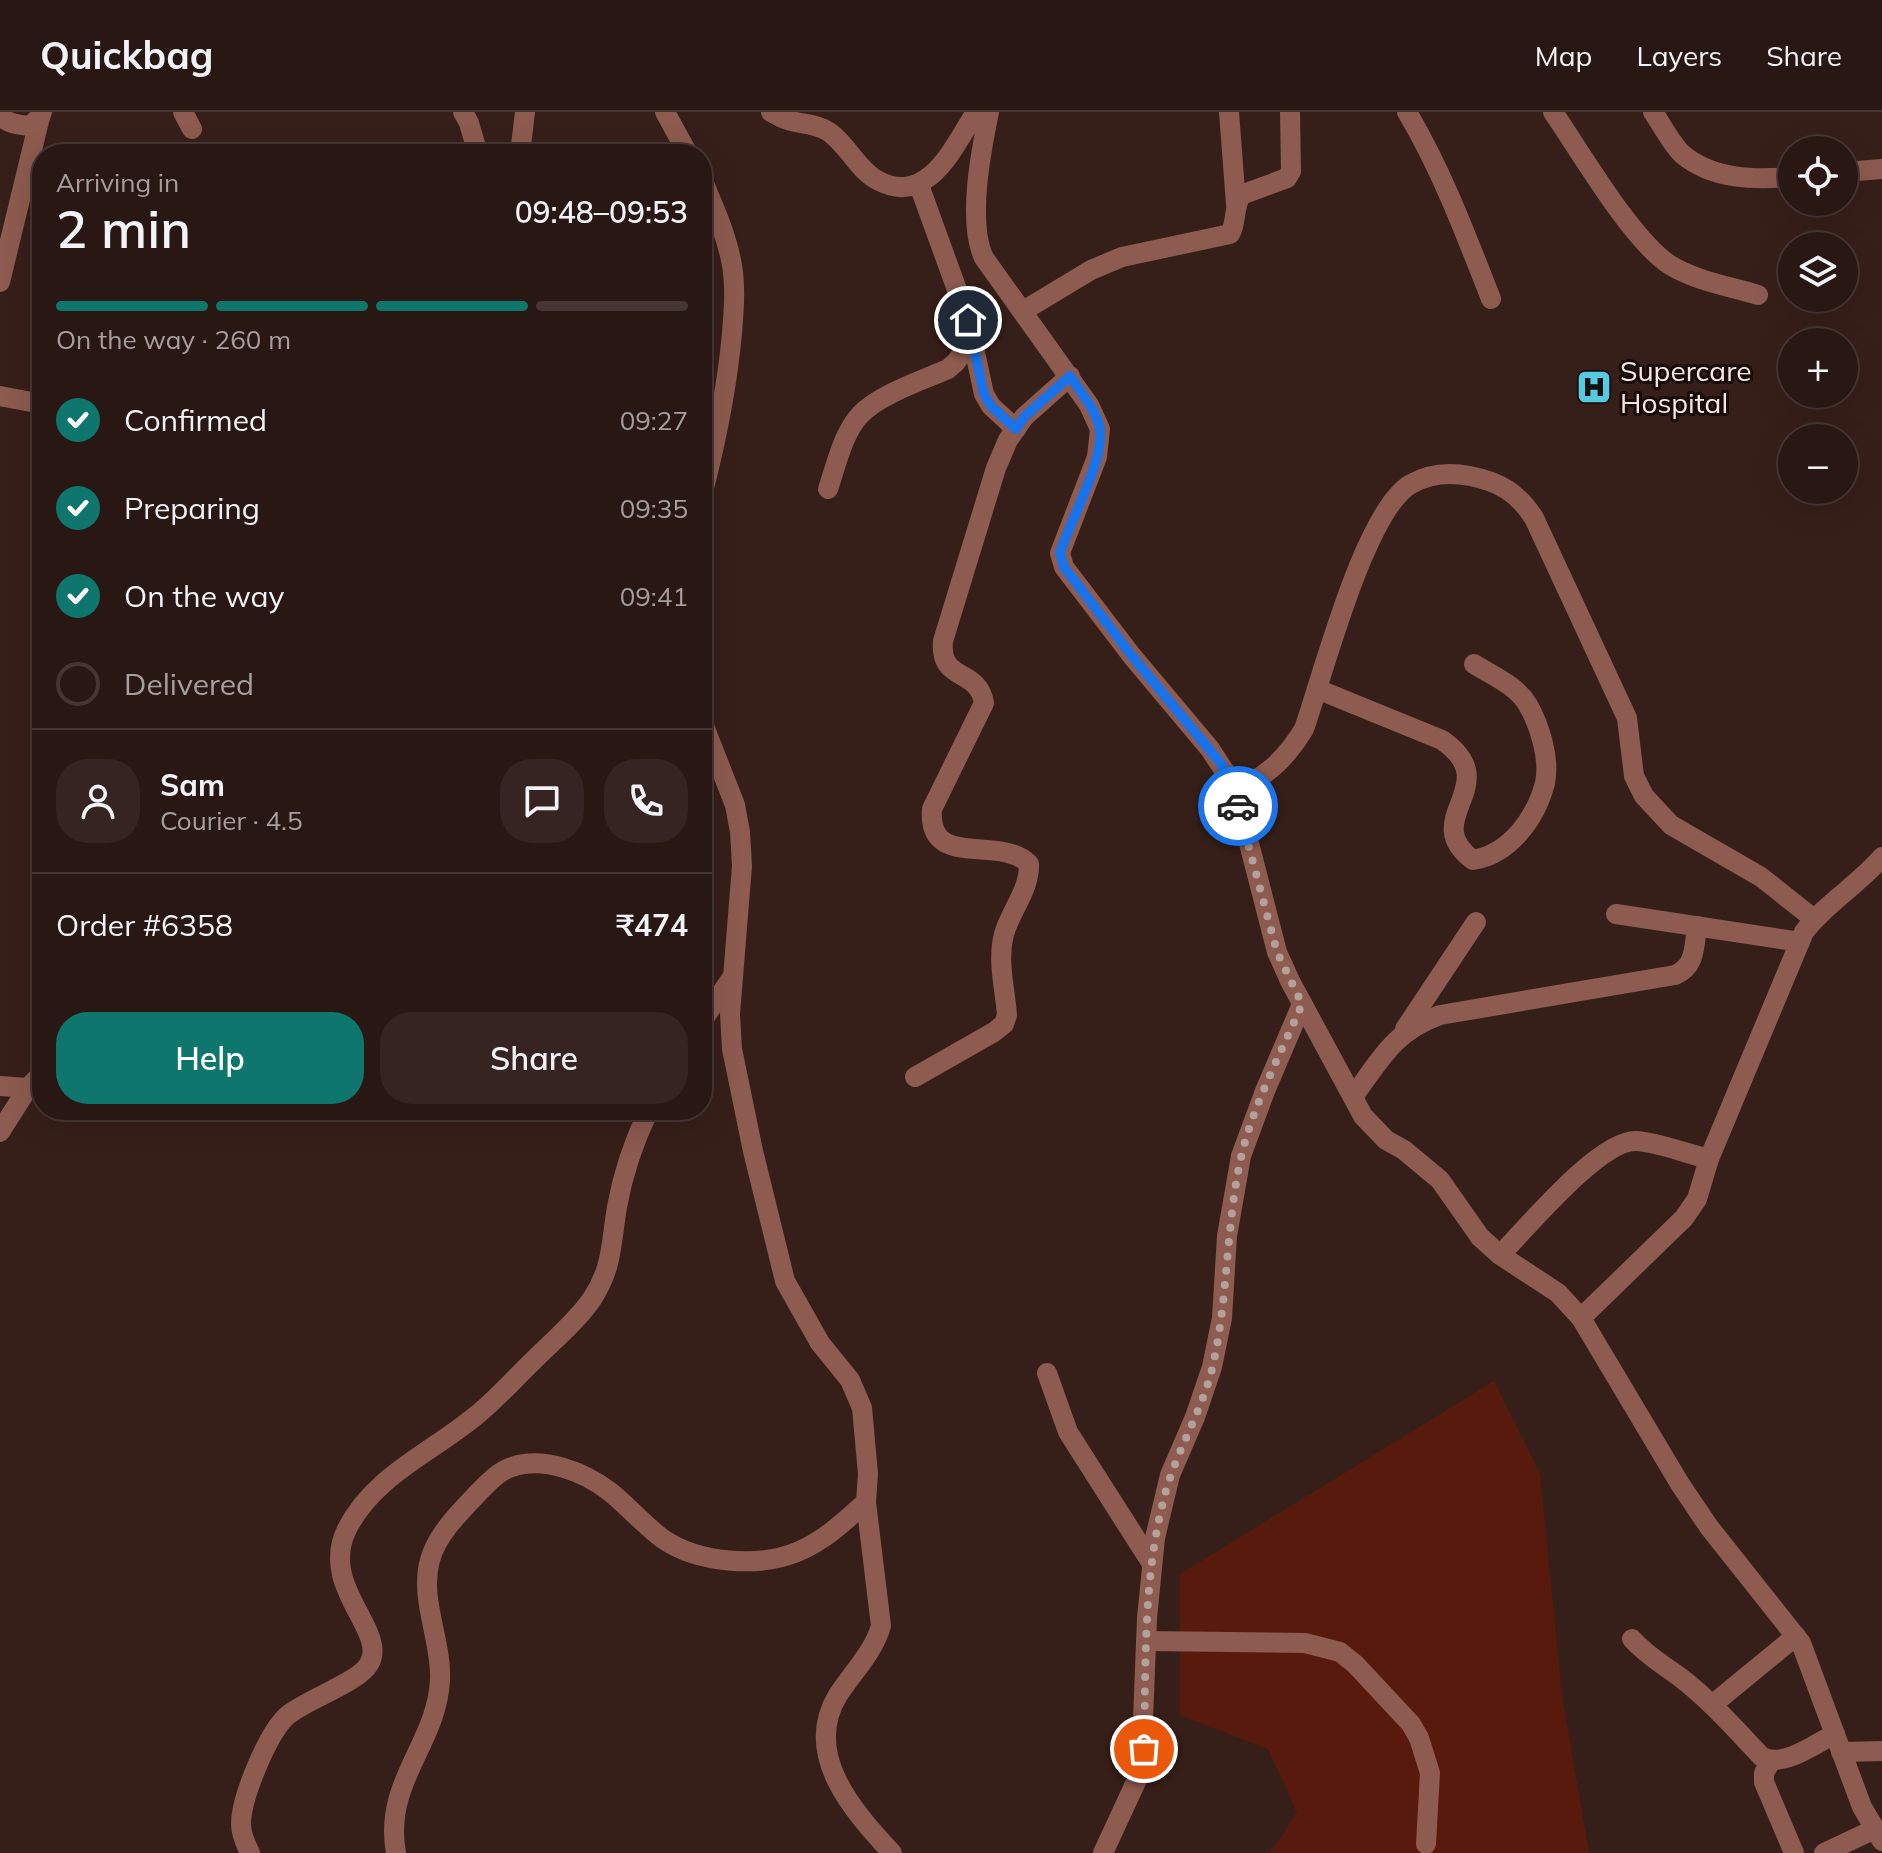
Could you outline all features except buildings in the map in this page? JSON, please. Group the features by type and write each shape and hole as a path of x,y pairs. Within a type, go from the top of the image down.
{"street":[{"path":"463,112 475,144"},
{"path":"521,144 525,112"},
{"path":"665,112 683,144"},
{"path":"771,112 788,120 813,124 831,133 876,180 898,187 919,185 938,171 976,112"},
{"path":"989,112 977,202 977,243 984,258 1070,376 1100,429 1097,457 1060,553 1064,567 1132,656 1216,757 1229,778 1277,952 1302,1004 1374,1130 1425,1165 1440,1180 1480,1237 1500,1255 1558,1293 1581,1318 1709,1527 1796,1636 1809,1660 1862,1807 1878,1835 1824,1853"},
{"path":"1023,311 1091,270 1122,257 1230,234 1234,227 1236,204 1229,112"},
{"path":"1236,204 1241,195 1287,178 1293,154 1290,112"},
{"path":"1407,112 1429,148 1491,299"},
{"path":"1553,112 1629,221 1666,262 1685,273 1758,295"},
{"path":"1653,112 1681,153 1704,167 1731,177 1778,178"},
{"path":"0,115 3,120 16,125 30,126 41,115"},
{"path":"34,144 41,115"},
{"path":"0,282 32,152"},
{"path":"1858,171 1882,169"},
{"path":"919,185 973,338 984,394 991,406 1016,429"},
{"path":"712,202 732,263 734,305 729,368 712,456"},
{"path":"828,489 858,416 870,407 948,369 973,338"},
{"path":"915,1077 994,1032 1004,1024 1007,1015 1000,957 1008,921 1029,876 1029,864 1022,856 1010,852 947,845 931,825 932,809 984,703 982,690 974,682 949,668 942,654 943,641 996,468 1024,417 1070,376"},
{"path":"0,396 32,402"},
{"path":"1234,794 1275,768 1304,729 1367,546 1393,500 1410,485 1428,477 1452,473 1490,480 1523,500 1534,518 1627,718 1634,776 1644,796 1671,825 1761,877 1814,919"},
{"path":"1317,689 1442,740 1456,749 1465,762 1468,780 1454,824 1453,839 1460,851 1473,860 1500,852 1513,840 1530,816 1545,782 1543,744 1527,703 1512,687 1474,664"},
{"path":"712,746 735,805 740,832 742,866 730,1014 732,1049 764,1206 785,1281 820,1343 850,1380 862,1408 868,1474 866,1502 881,1626 876,1644 837,1697 826,1721 824,1745 831,1771 851,1805 892,1853"},
{"path":"1581,1318 1684,1218 1697,1199 1709,1159 1800,942 1814,919 1878,871"},
{"path":"1616,914 1800,942"},
{"path":"1353,1097 1403,1032 1476,922"},
{"path":"1403,1032 1440,1015 1675,975 1685,971 1691,963 1697,926"},
{"path":"712,1006 733,976"},
{"path":"1103,1853 1141,1771 1152,1564 1170,1475 1212,1367 1222,1318 1227,1236 1241,1156 1302,1004"},
{"path":"0,1086 32,1081"},
{"path":"0,1132 32,1085"},
{"path":"250,1853 241,1826 244,1802 270,1738 286,1717 312,1699 357,1677 369,1664 373,1653 370,1635 339,1570 339,1550 347,1528 365,1500 393,1474 475,1417 590,1302 605,1278 613,1251 623,1175 644,1120"},
{"path":"1500,1255 1594,1160 1614,1145 1636,1141 1709,1159"},
{"path":"1047,1373 1073,1442 1152,1564"},
{"path":"396,1853 393,1827 396,1805 426,1731 440,1681 427,1577 430,1559 440,1539 465,1506 497,1475 511,1467 527,1464 564,1469 594,1480 664,1540 697,1555 734,1560 769,1558 796,1552 820,1540 866,1502"},
{"path":"1712,1705 1796,1636"},
{"path":"1632,1639 1643,1653 1681,1678 1712,1705 1762,1757 1771,1761 1838,1743 1882,1751"},
{"path":"1146,1641 1305,1643 1340,1652 1411,1724 1419,1738 1430,1773 1426,1844"},
{"path":"1771,1761 1764,1773 1764,1782 1794,1853"}],"shaded area":[{"path":"1494,1381 1540,1474 1562,1695 1589,1853 1270,1853 1297,1812 1268,1749 1180,1715 1180,1574"}],"way so far":[{"path":"1144,1749 1150,1577 1162,1503 1212,1367 1222,1318 1227,1236 1241,1156 1302,1004 1277,952 1238,806"}],"place":[{"name":"Supercare Hospital","path":"1594,387"}],"route":[{"path":"968,320 984,394 991,406 1016,429 1024,417 1070,376 1089,405 1100,429 1097,457 1063,541 1060,553 1064,567 1222,765 1238,806"}]}
